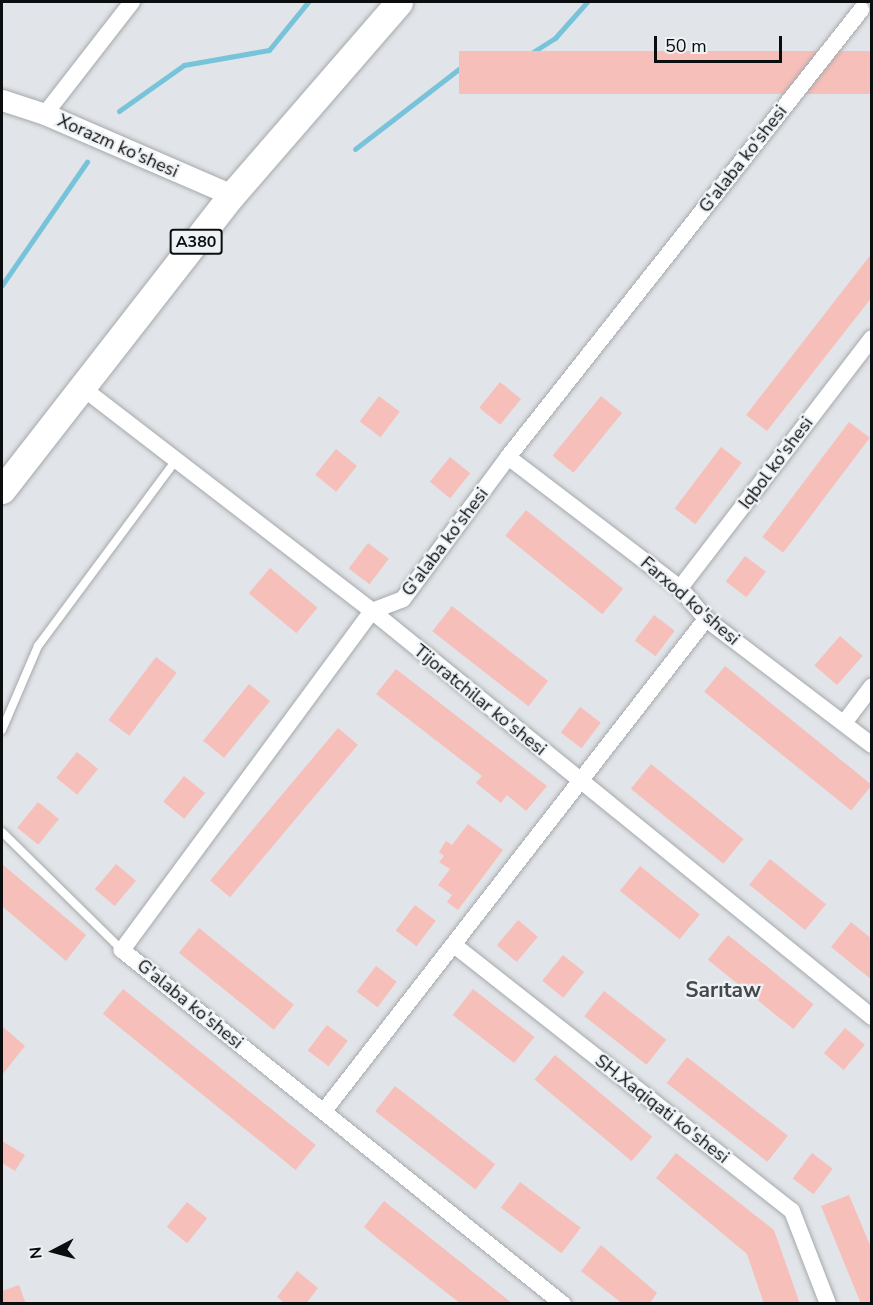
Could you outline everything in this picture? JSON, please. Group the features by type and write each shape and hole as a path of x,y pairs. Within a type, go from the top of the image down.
{"highway":[{"name":"A380","path":"2,490 84,389 232,195 399,2"}],"street":[{"path":"45,114 132,2"},
{"name":"G'alaba ko'shesi","path":"563,1304 122,950 372,612 403,600 508,457 861,10"},
{"name":"Xorazm ko'shesi","path":"2,100 45,114 232,195"},
{"name":"Iqbol ko'shesi","path":"681,588 872,338"},
{"name":"Tijoratchilar ko'shesi","path":"84,389 372,612 872,1017"},
{"name":"Farxod ko'shesi","path":"508,457 681,588 706,619 872,744"},
{"path":"324,1111 706,619"},
{"path":"844,723 872,686"},
{"name":"SH.Xaqiqati ko'shesi","path":"454,945 792,1211 828,1304"}],"lane":[{"path":"2,730 38,646 176,460"},
{"path":"2,832 122,950"}],"building":[{"path":"459,51 872,51 872,94 459,94"},
{"path":"872,253 872,297 767,431 746,415"},
{"path":"500,382 521,399 500,425 479,408"},
{"path":"379,396 400,412 381,437 360,422"},
{"path":"601,396 622,413 574,473 553,456"},
{"path":"849,422 870,438 783,553 762,537"},
{"path":"721,447 742,463 695,524 675,508"},
{"path":"336,449 357,466 336,492 315,475"},
{"path":"450,457 470,473 450,498 430,482"},
{"path":"526,510 623,589 602,614 505,536"},
{"path":"368,543 389,559 370,584 349,569"},
{"path":"745,556 766,572 747,597 726,582"},
{"path":"270,568 317,608 296,633 249,593"},
{"path":"452,606 548,681 528,706 432,631"},
{"path":"654,615 675,631 656,656 635,641"},
{"path":"840,636 863,656 837,685 814,665"},
{"path":"156,657 177,673 129,736 108,720"},
{"path":"725,666 872,785 851,811 704,692"},
{"path":"396,669 547,786 526,811 507,795 501,803 476,783 482,776 376,694"},
{"path":"249,684 270,701 224,758 203,741"},
{"path":"580,707 601,723 582,748 561,733"},
{"path":"338,728 358,745 230,897 210,880"},
{"path":"77,752 98,769 77,795 56,778"},
{"path":"651,764 743,839 723,864 631,789"},
{"path":"184,776 205,793 184,819 163,802"},
{"path":"38,802 59,819 38,845 17,828"},
{"path":"468,824 503,850 458,910 447,902 452,895 438,885 450,869 439,862 444,856 439,852 446,841 452,845"},
{"path":"770,859 826,904 805,930 749,885"},
{"path":"2,864 86,935 66,961 2,906"},
{"path":"116,864 136,881 115,906 95,889"},
{"path":"640,866 700,914 680,939 620,891"},
{"path":"415,905 436,921 417,946 396,931"},
{"path":"518,920 538,937 517,962 497,945"},
{"path":"851,922 872,939 872,980 831,947"},
{"path":"199,928 294,1005 274,1030 179,953"},
{"path":"728,935 813,1004 793,1029 708,960"},
{"path":"563,955 584,972 563,998 542,981"},
{"path":"376,966 397,982 378,1007 357,992"},
{"path":"123,989 316,1145 296,1170 103,1014"},
{"path":"473,989 534,1037 514,1063 453,1015"},
{"path":"604,991 666,1040 647,1065 584,1016"},
{"path":"327,1025 348,1041 329,1066 308,1051"},
{"path":"2,1026 25,1046 2,1075"},
{"path":"845,1028 865,1045 844,1070 824,1053"},
{"path":"555,1055 652,1137 632,1161 534,1080"},
{"path":"687,1057 788,1136 768,1162 667,1083"},
{"path":"395,1086 495,1164 475,1189 375,1111"},
{"path":"2,1141 25,1155 15,1171 2,1163"},
{"path":"676,1153 774,1230 800,1304 764,1304 747,1254 656,1178"},
{"path":"812,1153 833,1169 814,1194 793,1179"},
{"path":"520,1182 581,1228 561,1253 501,1208"},
{"path":"849,1195 872,1250 872,1304 861,1304 821,1206"},
{"path":"384,1201 513,1304 461,1304 382,1242 364,1227"},
{"path":"187,1202 207,1218 187,1243 167,1227"},
{"path":"601,1245 657,1293 649,1304 623,1304 581,1271"},
{"path":"297,1271 318,1288 306,1304 286,1304 277,1297"},
{"path":"19,1285 26,1304 2,1304 2,1291"}],"waterway":[{"path":"119,111 184,65 269,50 308,2"},
{"path":"355,149 464,65 514,64 555,38 587,2"},
{"path":"2,285 87,162"}],"district":[{"name":"Sarıtaw","path":"723,990"}]}
